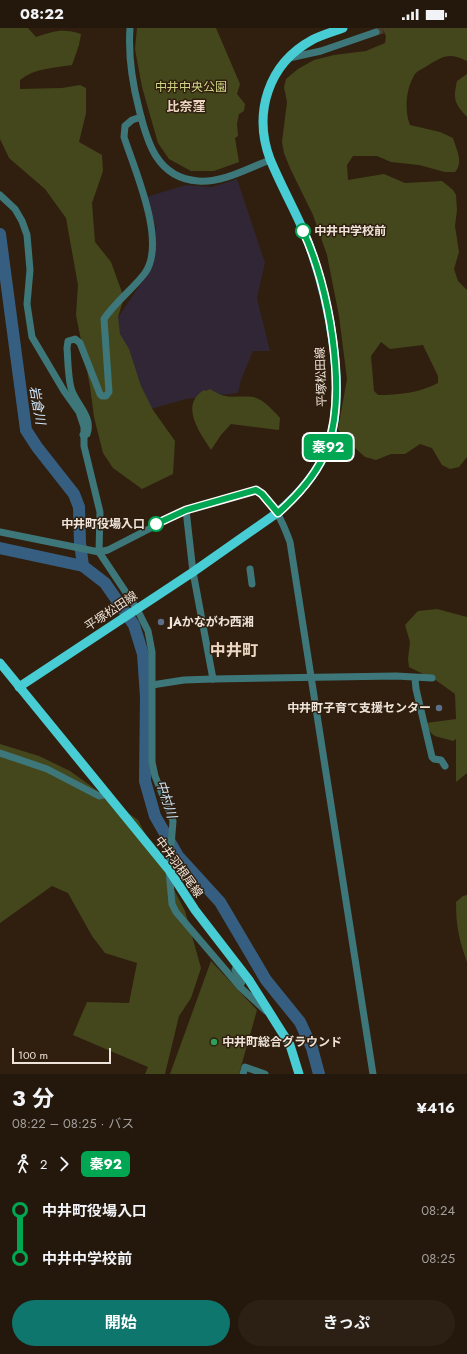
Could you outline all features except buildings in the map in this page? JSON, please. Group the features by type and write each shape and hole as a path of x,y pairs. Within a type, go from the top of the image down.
{"main road":[{"name":"平塚松田線","path":"19,687 193,572 278,513 302,488 324,454 332,430 336,391 331,329 316,265 306,237 270,160 265,143 262,122 264,103 271,83 282,65 313,40 343,28"},
{"path":"0,664 19,687"},
{"name":"中井羽根尾線","path":"19,687 169,870 195,910 237,965 273,1018 290,1045 299,1074"}],"street":[{"path":"130,28 130,65 146,139 153,153 165,167 183,178 197,181 215,181 270,160"},
{"path":"289,58 321,51 376,32"},
{"path":"83,434 87,434 89,430 88,421 82,407 72,391 67,348 68,341 76,339 80,343 100,394 106,396 109,392 104,319 146,271 154,245 151,219 124,138 125,126 132,120 141,117"},
{"path":"0,195 15,209 27,236 30,270 27,304 32,336 64,391 79,412 84,427 83,434 87,463 100,512 99,552 134,611 148,631 151,648 152,762 154,776 173,821 169,870 172,904 176,912 240,987 273,1018"},
{"path":"0,532 99,552 119,546 156,524 186,510 256,490 262,494 278,513 290,542 313,678 373,1074"},
{"path":"186,510 193,572 213,679"},
{"path":"250,569 252,584"},
{"path":"152,685 184,680 213,679 396,676 432,678"},
{"path":"415,678 432,757 434,759 441,760 445,766"},
{"path":"0,753 47,770 99,796 107,794"},
{"path":"237,965 235,970 242,982 240,987"},
{"path":"243,1074 245,1067 265,1074"}],"shaded area":[{"path":"237,179 265,263 257,298 270,351 253,351 241,380 238,393 186,399 140,412 116,326 117,319 148,273 156,246 156,227 146,197 186,185 212,187"}],"green space":[{"path":"0,28 28,28 36,37 58,31 69,31 81,34 72,65 44,69 32,73 20,80 20,89 62,88 80,85 86,88 86,113 79,142 102,155 103,171 92,203 95,242 111,262 124,298 118,317 120,334 129,349 141,386 153,410 175,441 173,474 142,489 113,468 103,453 94,417 90,386 76,315 78,285 66,218 45,189 9,158 0,139"},
{"name":"中井中央公園","path":"137,28 216,28 240,84 237,94 245,104 244,111 239,114 237,124 238,136 235,138 239,162 214,171 191,171 169,159 158,143 142,87 135,49"},
{"path":"382,28 467,28 467,61 461,58 446,56 419,71 415,74 412,80 407,99 407,113 410,125 440,132 453,138 459,160 458,168 455,172 445,172 419,165 391,162 377,156 353,156 347,165 348,180 384,174 405,183 442,181 453,190 456,195 457,210 455,226 459,252 454,269 458,281 467,290 467,457 459,467 450,469 442,465 432,448 420,444 405,454 391,454 376,460 365,457 345,439 338,429 347,379 339,316 327,255 313,215 284,153 282,142 287,102 284,87 286,79 298,69 314,60 334,55 366,51 385,43 386,36","holes":["381,342 390,349 423,345 438,376 438,383 409,393 378,395 374,391 371,356"]},
{"path":"467,74 467,117 457,104 455,92 457,81"},
{"path":"210,389 222,395 232,397 253,397 260,400 268,405 280,418 279,430 231,424 221,435 211,450 197,428 192,411 193,403 197,396 204,390 206,391"},
{"path":"437,609 467,617 467,773 456,782 456,739 453,741 436,736 430,732 426,723 456,719 455,694 437,681 409,667 408,659 410,642 405,625 418,611"},
{"path":"0,744 39,756 70,771 138,820 185,911 201,968 191,998 179,1016 165,1074 145,1074 148,1067 73,1035 87,1002 129,1003 137,963 105,953 92,936 68,893 52,886 0,923"},
{"path":"467,895 467,962 458,933 456,902 463,896"},
{"name":"中井町総合グラウンド","path":"211,961 257,1010 239,1074 170,1074"}],"waterway":[{"name":"岩倉川","path":"0,234 26,430 37,447 74,494 79,507 80,543 83,566"},
{"name":"中村川","path":"0,548 83,566 105,583 134,625 143,654 146,697 145,781 155,816 178,856 220,902 266,980 300,1022 312,1048 319,1074"}],"tunnel":[{"path":"376,32 389,28"}],"bus line":[{"name":"秦92","path":"156,524 186,510 256,490 262,494 278,513 290,502 319,466 327,448 332,430 336,391 334,360 331,329 325,297 316,265 303,231"}],"place":[{"name":"中井中学校前","path":"303,231"},
{"name":"中井町役場入口","path":"156,524"},
{"name":"JAかながわ西湘","path":"161,622"},
{"name":"中井町子育て支援センター","path":"439,708"},
{"name":"中井町総合グラウンド","path":"214,1042"}],"district":[{"name":"比奈窪","path":"186,106"},
{"name":"中井町","path":"234,650"}]}
